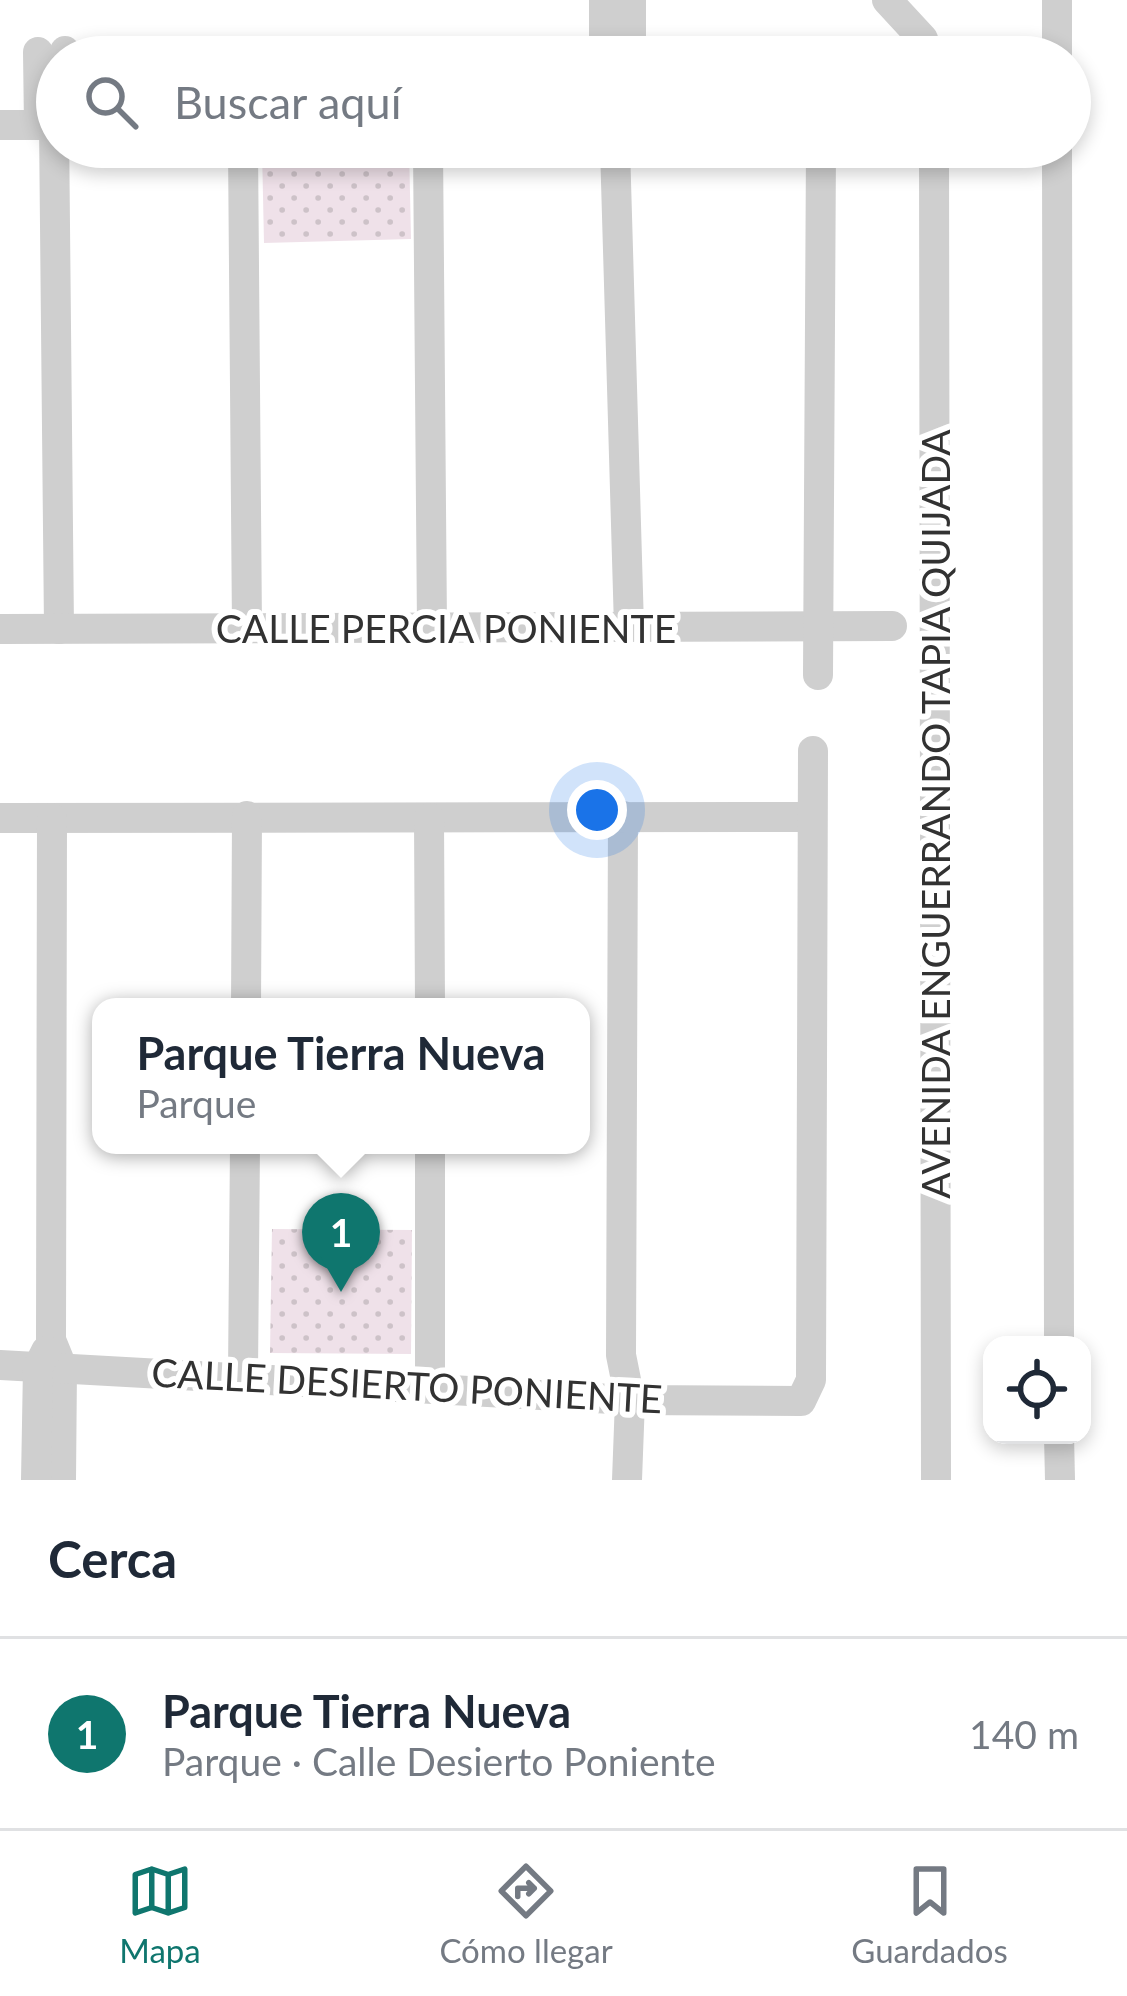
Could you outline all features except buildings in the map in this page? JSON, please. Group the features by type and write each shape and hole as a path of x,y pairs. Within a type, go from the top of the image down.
{"street":[{"path":"604,0 604,36"},
{"path":"631,0 632,36"},
{"path":"887,0 920,36"},
{"path":"1057,0 1057,36"},
{"path":"0,125 36,125"},
{"path":"51,168 59,629"},
{"path":"243,168 247,629"},
{"path":"428,168 432,627"},
{"path":"619,168 629,627"},
{"path":"818,675 821,168"},
{"name":"AVENIDA ENGUERRANDO TAPIA QUIJADA","path":"934,168 936,1480"},
{"path":"1058,168 1059,1336"},
{"name":"CALLE PERCIA PONIENTE","path":"0,629 892,626"},
{"path":"0,818 812,817 813,751"},
{"path":"246,998 247,816"},
{"path":"622,816 620,1399 627,1480"},
{"name":"CALLE DESIERTO PONIENTE","path":"0,1365 51,1358 620,1399 790,1403 809,1392 812,817"},
{"path":"52,818 51,1358 61,1480"},
{"path":"429,818 430,998"},
{"path":"243,1374 244,1154"},
{"path":"430,1154 430,1385"},
{"path":"36,1480 51,1358"},
{"path":"608,1480 620,1399"},
{"path":"1059,1444 1060,1480"}],"shaded area":[{"path":"262,168 409,168 411,239 264,243"},
{"path":"272,1229 412,1230 411,1354 270,1353"}],"place":[{"name":"Parque Tierra Nueva","path":"341,1292"}]}
